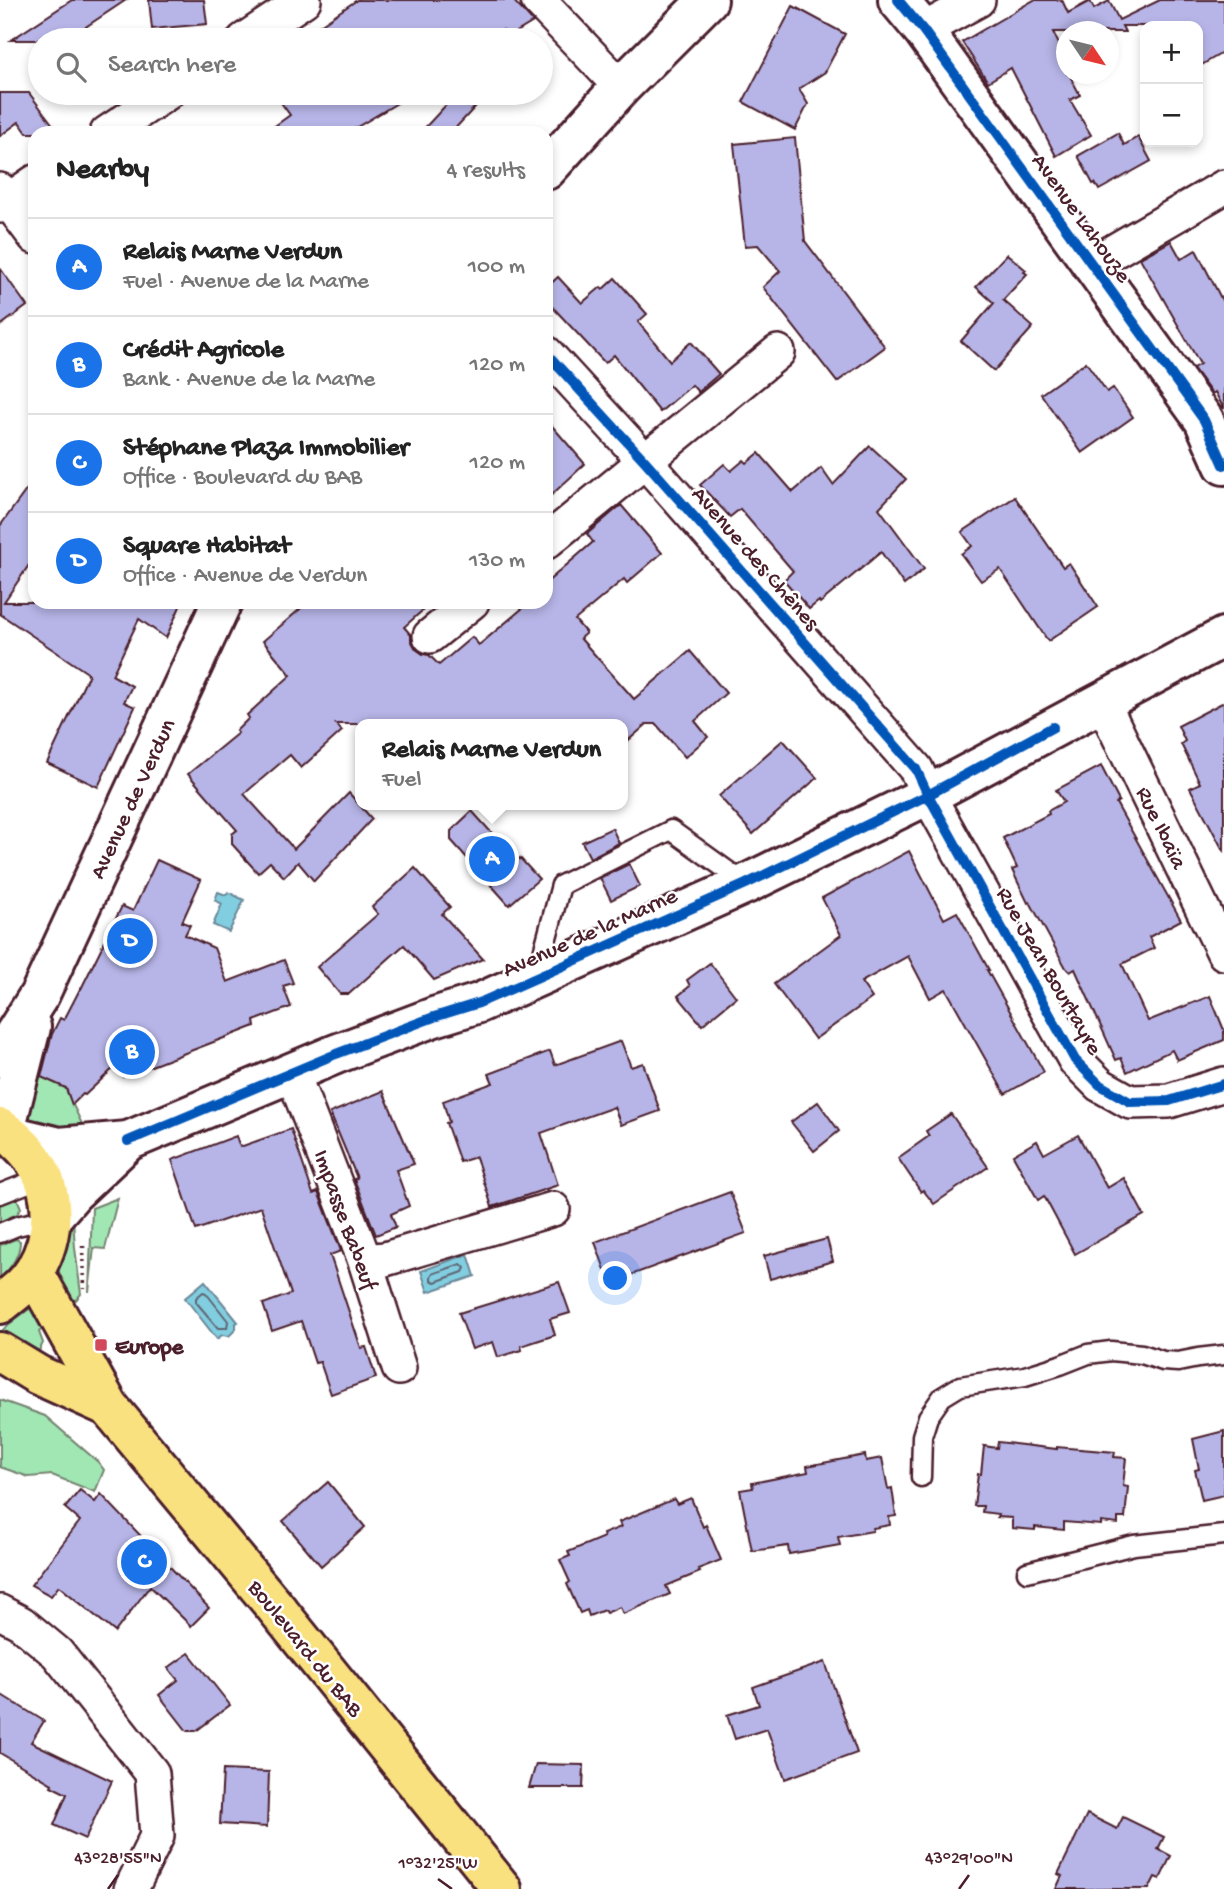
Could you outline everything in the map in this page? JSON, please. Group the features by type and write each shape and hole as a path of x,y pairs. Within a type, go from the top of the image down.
{"main road":[{"path":"553,162 621,87 708,0"},
{"name":"Avenue Lahouze","path":"898,0 923,30 1203,420 1224,465"},
{"name":"Avenue de Verdun","path":"0,1057 40,994 219,609"},
{"name":"Avenue de la Marne","path":"6,1132 58,1147 128,1141 292,1072 434,1017 479,1003 746,884 928,794 1224,638"},
{"name":"Avenue de Verdun","path":"6,1132 40,994"},
{"path":"0,1304 17,1291 34,1272 47,1246 51,1217 50,1199 44,1177 32,1156 6,1132"},
{"name":"Avenue de la Marne","path":"51,1217 128,1141"},
{"name":"Boulevard du BAB","path":"34,1272 110,1407 502,1889"},
{"name":"Boulevard du BAB","path":"0,1352 38,1375 110,1407"}],"street":[{"path":"262,28 304,0"},
{"path":"538,0 621,87"},
{"path":"923,30 978,0"},
{"path":"118,126 149,105"},
{"path":"28,186 3,199 28,229"},
{"path":"1092,264 1224,187"},
{"path":"553,536 778,352"},
{"name":"Avenue des Chênes","path":"553,361 916,769 928,794"},
{"path":"430,636 463,609"},
{"name":"Rue Ibaïa","path":"1102,701 1224,953"},
{"name":"Rue Jean Bourtayre","path":"928,794 1075,1060 1100,1085 1130,1102 1169,1101 1224,1084"},
{"name":"Impasse Babeuf","path":"292,1072 365,1261 399,1368"},
{"path":"365,1261 385,1259 553,1209"},
{"path":"0,1612 21,1623 57,1653 152,1773 158,1836 131,1889"}],"lane":[{"path":"536,978 561,885 671,830 746,884"},
{"path":"0,1194 86,1161 128,1141"},
{"path":"0,1233 51,1217"},
{"path":"922,1477 922,1436 928,1417 943,1397 960,1386 1025,1376 1088,1354 1111,1351 1178,1362 1224,1355"},
{"path":"1027,1572 1134,1545 1224,1535"}],"green space":[{"path":"33,1073 65,1088 82,1124 65,1133 29,1122 27,1108"},
{"path":"16,1196 21,1208 17,1214 0,1223 0,1203"},
{"path":"118,1198 105,1249 94,1248 89,1292 92,1208"},
{"path":"73,1218 81,1294 76,1300 70,1299 58,1265 63,1238"},
{"path":"16,1239 20,1241 20,1246 16,1257 0,1279 0,1245"},
{"path":"33,1306 47,1324 39,1332 43,1343 39,1351 2,1331"},
{"path":"0,1400 45,1416 98,1462 104,1470 95,1492 52,1475 29,1477 0,1467"}],"water":[{"path":"218,892 226,895 228,892 244,900 229,932 213,925 222,904 215,900"},
{"path":"468,1254 475,1276 428,1292 421,1271"},
{"path":"205,1281 238,1322 236,1329 229,1336 222,1335 217,1339 185,1298"}],"building":[{"path":"72,0 126,0 84,28 29,28"},
{"path":"149,0 204,0 207,24 152,28"},
{"path":"357,0 513,0 533,22 523,28 316,28"},
{"path":"1034,0 1062,0 1068,13 1090,1 1094,9 1109,1 1119,20 1160,0 1224,0 1224,52 1203,64 1203,21 1140,21 1140,26 1122,26 1125,32 1119,32 1119,21 1056,21 1056,32 1053,32 1056,38 1056,84 1074,84 1080,95 1070,100 1091,135 1056,156 1011,68 988,82 962,42"},
{"path":"793,6 845,34 825,72 799,89 808,104 795,130 743,102"},
{"path":"28,29 28,40 11,40"},
{"path":"0,93 28,93 28,105 38,105 54,126 28,126 27,133 19,122 0,136"},
{"path":"283,105 394,105 359,126 275,126 290,115"},
{"path":"446,105 477,105 457,126 426,126"},
{"path":"1118,133 1124,145 1138,137 1140,147 1143,147 1151,161 1099,190 1078,156"},
{"path":"795,138 805,241 885,347 837,382 763,287 780,271 758,245 745,246 734,144"},
{"path":"1171,241 1181,259 1196,250 1224,304 1224,409 1215,392 1212,394 1193,368 1200,364 1140,258"},
{"path":"1007,254 1026,270 1024,272 1027,274 1003,300 1033,327 994,371 961,341 994,303 976,287"},
{"path":"0,268 27,306 0,326"},
{"path":"558,277 582,303 615,278 647,314 638,322 670,361 691,342 719,374 698,392 692,385 660,412 614,355 605,363 553,307 553,282"},
{"path":"1086,362 1107,392 1113,388 1133,417 1082,453 1041,394"},
{"path":"553,427 585,464 553,494"},
{"path":"870,446 906,479 879,508 924,569 904,585 881,552 820,603 819,601 809,609 784,580 793,571 740,509 730,517 700,485 724,464 731,471 744,460 747,463 759,453 793,492 821,468 833,485"},
{"path":"28,488 28,566 4,602 28,602 28,609 179,609 166,638 139,619 112,675 132,686 124,702 135,707 98,787 47,763 89,674 0,614 0,526"},
{"path":"1015,497 1063,567 1069,563 1098,607 1048,641 1000,569 981,581 961,554 972,546 962,532"},
{"path":"621,505 662,553 627,583 624,579 575,620 586,633 580,638 634,699 690,651 726,693 695,721 708,737 685,757 656,724 647,724 628,741 628,719 355,719 355,724 336,724 342,731 301,768 290,755 244,794 294,849 349,793 355,800 355,810 364,810 372,819 314,881 298,862 284,877 270,862 258,873 232,844 232,834 237,830 188,774 238,733 236,731 249,718 247,715 291,675 263,641 300,609 424,609 404,627 411,635 416,649 429,655 439,665 472,637 479,645 522,609 553,609 553,577 593,542 587,534"},
{"path":"1224,702 1224,852 1190,788 1200,783 1181,744 1185,741 1178,726"},
{"path":"783,740 817,778 753,834 719,796"},
{"path":"1101,766 1119,801 1116,803 1181,920 1149,937 1154,948 1122,964 1148,1021 1210,996 1224,1030 1224,1040 1177,1060 1172,1050 1127,1072 1121,1058 1116,1060 1075,969 1070,972 1066,968 1030,902 1028,903 1012,870 1017,868 1003,838 1049,814 1048,811 1064,802 1056,790"},
{"path":"472,811 517,861 520,858 539,879 509,905 451,840 451,831"},
{"path":"612,828 619,843 590,858 582,842"},
{"path":"909,851 944,919 957,912 1044,1072 1005,1094 946,989 930,998 908,956 861,982 872,998 815,1039 774,984 841,935 822,898"},
{"path":"157,860 201,880 182,922 190,925 185,935 214,948 227,982 284,960 293,983 283,986 291,1007 254,1021 255,1026 123,1077 117,1065 72,1105 66,1088 41,1077 52,1034 60,1018 64,1020 81,989 122,906 133,911"},
{"path":"629,864 640,886 611,900 600,878"},
{"path":"415,868 450,907 442,914 483,959 434,980 404,945 349,994 340,994 317,967 378,914 372,907"},
{"path":"710,963 736,997 702,1025 678,996 690,986 687,980"},
{"path":"621,1041 631,1067 643,1063 660,1111 621,1125 614,1107 541,1133 558,1185 492,1207 476,1157 460,1162 446,1123 449,1122 443,1101 493,1083 489,1074 550,1051 555,1065"},
{"path":"383,1091 414,1164 396,1170 409,1206 391,1214 396,1227 376,1235 354,1179 357,1178 330,1113"},
{"path":"818,1102 839,1131 814,1151 791,1122"},
{"path":"951,1114 988,1167 934,1204 923,1190 921,1192 898,1158 929,1136 926,1131"},
{"path":"291,1129 313,1194 318,1192 341,1251 330,1255 361,1348 366,1347 376,1378 331,1394 320,1362 315,1363 301,1321 272,1331 263,1304 291,1294 261,1207 196,1230 172,1160 236,1136 240,1147"},
{"path":"1078,1135 1107,1188 1124,1178 1144,1215 1075,1254 1044,1196 1038,1200 1013,1155 1037,1141 1044,1154"},
{"path":"730,1192 746,1233 631,1275 629,1270 608,1278 595,1242"},
{"path":"827,1239 833,1261 770,1279 764,1256"},
{"path":"559,1282 570,1313 550,1319 555,1335 521,1346 522,1350 498,1357 493,1342 472,1349 459,1313"},
{"path":"1224,1431 1224,1495 1202,1500 1195,1470 1199,1469 1193,1439"},
{"path":"998,1442 1115,1452 1114,1457 1126,1458 1123,1486 1128,1487 1125,1518 1118,1518 1118,1524 1064,1522 1064,1530 1035,1527 1035,1530 1012,1528 1012,1518 982,1512 983,1506 974,1506 984,1446 997,1448"},
{"path":"865,1455 866,1461 882,1458 888,1489 892,1488 896,1516 889,1517 890,1525 838,1537 840,1545 789,1554 788,1546 752,1551 740,1490 753,1488 752,1483 808,1472 807,1466"},
{"path":"328,1482 365,1527 321,1566 283,1521"},
{"path":"80,1490 95,1502 101,1494 209,1608 191,1626 150,1586 115,1632 59,1586 51,1596 31,1585 80,1521 65,1508"},
{"path":"691,1498 721,1560 666,1586 670,1594 623,1614 620,1607 589,1616 587,1610 580,1613 560,1560 570,1556 568,1552 621,1527 619,1522 674,1499 677,1504"},
{"path":"189,1653 230,1705 196,1731 187,1731 159,1695 178,1680 168,1668"},
{"path":"825,1662 857,1753 785,1779 767,1729 735,1739 727,1715 759,1705 753,1687"},
{"path":"0,1694 44,1721 31,1742 112,1781 85,1839 54,1825 67,1794 0,1753"},
{"path":"536,1764 584,1765 583,1788 529,1788"},
{"path":"223,1770 269,1772 267,1827 220,1824"},
{"path":"1087,1814 1117,1829 1123,1817 1164,1837 1158,1849 1171,1856 1160,1879 1155,1877 1149,1889 1056,1889 1062,1876 1058,1874"}],"cycle path":[{"path":"898,0 923,30 1204,420 1224,465"},
{"path":"553,361 916,769 1075,1060 1100,1085 1130,1102 1169,1101 1224,1084"},
{"path":"128,1141 336,1054 479,1003 536,978 746,884 928,795 1053,727"}],"place":[{"name":"Relais Marne Verdun","path":"492,859"},
{"name":"Square Habitat","path":"130,941"},
{"name":"Crédit Agricole","path":"132,1052"},
{"name":"Europe","path":"101,1345"},
{"name":"Stéphane Plaza Immobilier","path":"144,1562"}]}
